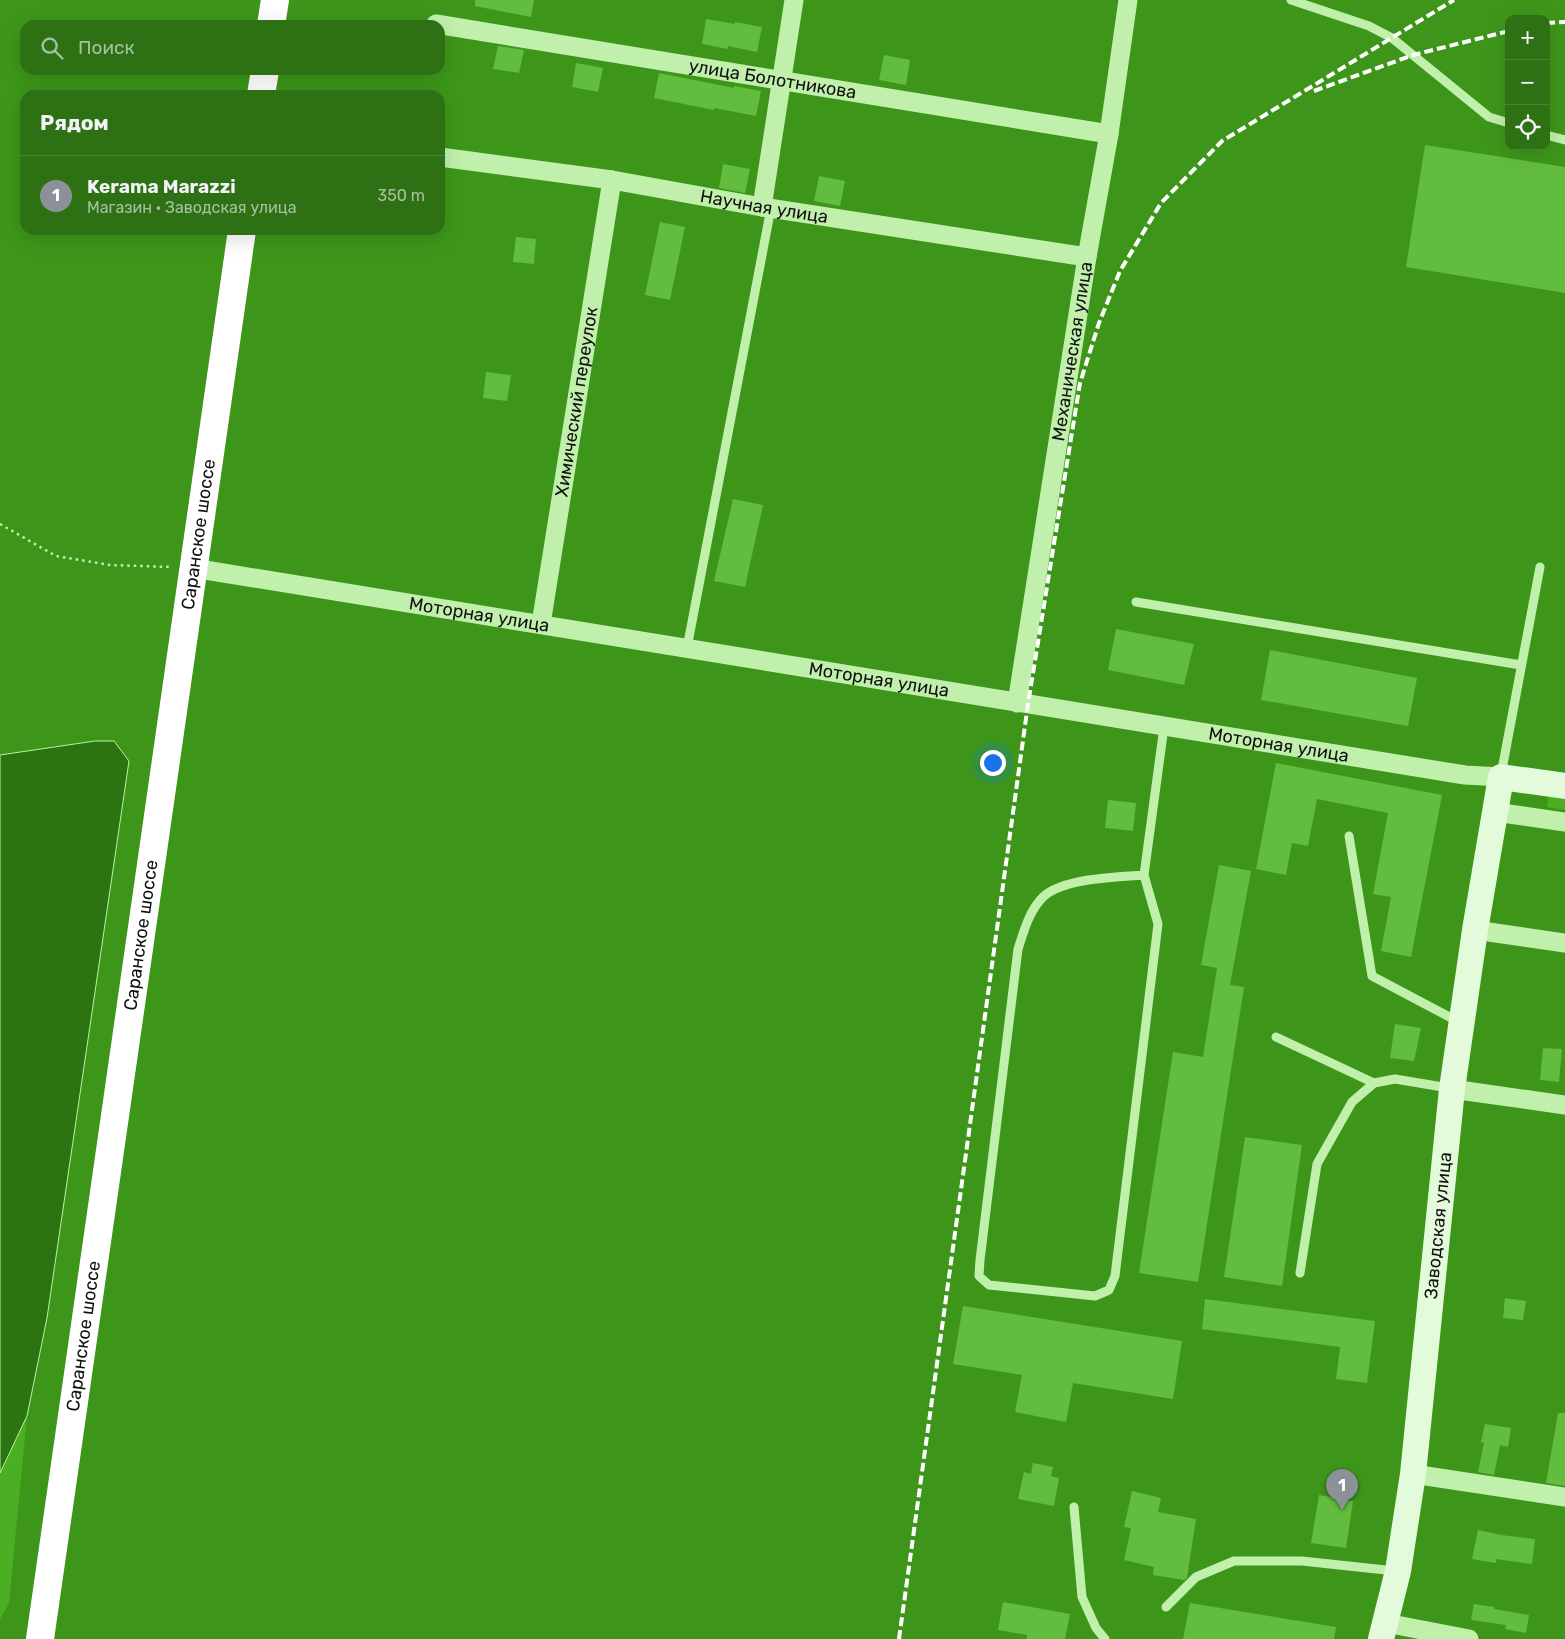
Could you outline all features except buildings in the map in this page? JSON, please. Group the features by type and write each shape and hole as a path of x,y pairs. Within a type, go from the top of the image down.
{"highway":[{"path":"272,20 275,0"},
{"path":"262,90 264,75"},
{"name":"Саранское шоссе","path":"40,1639 241,235"}],"street":[{"path":"766,207 794,0"},
{"name":"Механическая улица","path":"1017,703 1087,257 1109,134 1128,0"},
{"name":"улица Болотникова","path":"445,25 1109,134"},
{"name":"Научная улица","path":"445,158 612,180 766,207 1087,257"},
{"name":"Химический переулок","path":"541,624 612,180"},
{"name":"Моторная улица","path":"193,568 1465,775 1501,777 1565,786"},
{"name":"Заводская улица","path":"1383,1631 1398,1571 1413,1474 1452,1089 1475,930 1501,777"},
{"path":"1495,812 1565,822"},
{"path":"1475,930 1565,943"},
{"path":"1452,1089 1565,1105"},
{"path":"1413,1474 1565,1497"},
{"path":"1383,1631 1469,1639"}],"lane":[{"path":"1291,0 1368,26 1392,38 1489,117 1505,122"},
{"path":"1550,135 1565,140"},
{"path":"687,648 766,207"},
{"path":"1501,777 1540,567"},
{"path":"1136,602 1521,665"},
{"path":"1144,875 1093,879 1063,886 1044,897 1028,919 1018,949 980,1260 979,1276 989,1285 1095,1296 1110,1290 1115,1276 1158,924 1144,875 1164,727"},
{"path":"1349,836 1372,976 1461,1023"},
{"path":"1276,1037 1374,1084"},
{"path":"1300,1273 1317,1164 1352,1102 1374,1084 1395,1079 1452,1089"},
{"path":"1074,1507 1082,1597 1096,1628 1105,1639"},
{"path":"1166,1607 1196,1577 1234,1561 1302,1561 1398,1571"}],"path":[{"path":"0,524 56,556 110,565 193,568"}],"shaded area":[{"path":"95,741 114,741 129,761 47,1318 27,1416 0,1473 0,755"},
{"path":"1549,792 1565,795 1565,810 1547,807"},
{"path":"27,1416 9,1603 0,1619 0,1473"}],"railway":[{"path":"899,1639 1028,704 1080,383 1099,323 1120,271 1161,203 1222,141 1454,0"},
{"path":"1550,23 1565,22"},
{"path":"1314,91 1413,55 1505,32"}],"place":[{"name":"Kerama Marazzi","path":"1342,1510"}]}
